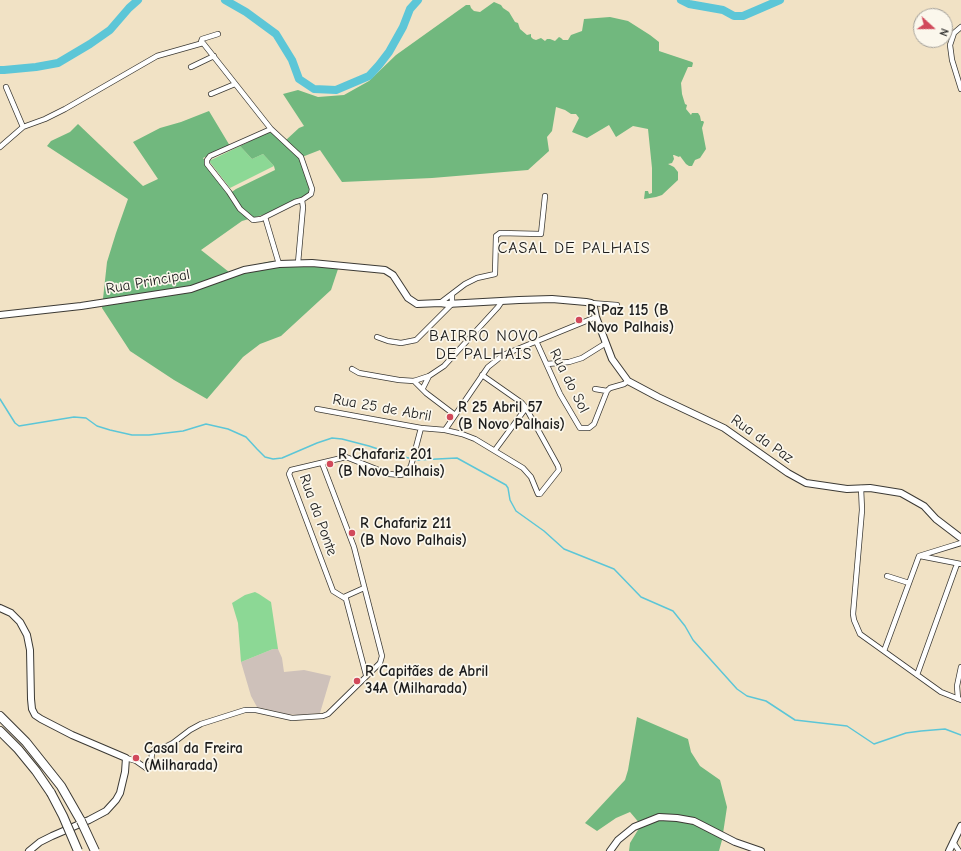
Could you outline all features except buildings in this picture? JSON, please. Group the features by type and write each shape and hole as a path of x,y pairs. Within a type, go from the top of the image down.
{"highway":[{"path":"0,716 26,742 61,786 81,821 95,851"},
{"path":"0,731 18,749 36,771 51,793 78,851"},
{"path":"81,821 90,851"}],"street":[{"path":"961,27 954,33 950,45 952,60 961,89"},
{"path":"0,146 23,127 45,119 65,109 157,56 201,42 202,39 218,34"},
{"path":"201,42 214,56 271,129 301,158 312,189 311,194 302,200 261,219 253,220 240,210 229,192 208,164 207,160 210,156 271,129"},
{"path":"191,66 214,56"},
{"path":"211,94 235,84"},
{"path":"6,87 23,127"},
{"path":"440,303 465,284 477,278 495,274 496,236 500,233 541,234 545,196"},
{"path":"298,263 304,207 302,200"},
{"path":"265,217 280,264"},
{"name":"Rua Principal","path":"0,315 81,306 190,289 244,270 280,264 298,263 385,270 393,275 408,298 417,304 452,304 552,299 591,303"},
{"path":"377,337 388,341 401,343 416,340 452,304 452,294"},
{"path":"352,370 359,373 399,380 414,381 429,376 444,366 502,301"},
{"path":"591,303 617,305"},
{"name":"Rua da Paz","path":"591,303 594,307 596,317 612,359 628,381 724,428 788,473 806,483 847,489 870,488 901,493 924,506 936,519 961,538"},
{"path":"445,430 488,367 503,355 596,317"},
{"name":"Rua do Sol","path":"536,341 560,394 580,428 589,428 594,424 607,391 610,388 624,384 628,381"},
{"path":"547,364 569,362 582,358 606,343"},
{"path":"482,375 522,403 526,408 495,450"},
{"path":"423,388 429,376"},
{"path":"414,381 423,388 426,393 455,416"},
{"path":"595,389 607,391"},
{"name":"Rua 25 de Abril","path":"317,408 420,428 445,430 475,439 495,450 527,472 538,494 540,494 559,468 526,408"},
{"name":"Rua da Ponte","path":"366,675 348,603 344,597 333,591 289,474 291,470 346,457 389,474 395,475 407,472 414,456 420,428"},
{"path":"0,608 11,613 20,622 27,635 30,650 32,709 35,715 72,735 136,761 146,768 151,764 152,752 155,748 165,748 173,744 200,724 245,710 256,710 292,718 323,716 328,714 366,675 380,663 382,656 354,547 322,463"},
{"path":"861,488 862,510 853,614 856,626 860,634 940,692 960,699"},
{"path":"919,556 961,543"},
{"path":"884,651 919,556"},
{"path":"917,675 959,564 919,556"},
{"path":"887,576 909,583"},
{"path":"344,597 364,588"},
{"path":"960,699 957,686 961,667"},
{"path":"29,851 40,842 106,811 120,793 125,772 126,758"},
{"path":"610,851 618,840 634,827 659,817 694,821 735,842 761,851"},
{"path":"949,851 961,826"},
{"path":"953,842 959,851"}],"shaded area":[{"path":"273,649 278,649 282,658 284,672 304,670 331,676 320,713 298,715 287,714 257,707 251,696 241,662"}],"green space":[{"path":"494,2 501,5 509,12 515,22 518,23 520,29 527,35 531,34 531,37 536,40 541,38 545,41 550,39 555,41 559,37 563,40 568,40 571,35 582,31 584,19 610,17 628,21 650,35 659,42 659,51 692,62 692,67 688,67 681,83 682,94 685,104 687,105 686,109 691,115 692,113 698,113 701,121 704,122 702,128 706,149 700,158 695,160 692,166 689,166 680,156 673,155 674,159 672,163 668,164 674,167 678,172 678,180 662,195 644,199 645,191 648,191 649,194 652,193 652,168 648,129 633,126 616,137 609,125 587,138 572,132 579,118 576,114 571,114 556,107 552,131 547,137 549,151 528,170 432,178 342,182 320,150 302,157 311,189 307,195 266,214 242,221 201,250 229,272 272,261 301,260 338,269 331,290 281,336 260,344 243,357 207,399 174,380 130,351 102,308 107,262 128,199 47,146 51,141 70,132 78,124 143,186 158,179 133,142 160,128 181,122 209,111 230,146 203,158 229,194 275,170 274,166 263,154 252,159 240,146 267,133 274,133 286,140 299,128 304,126 283,94 298,90 318,97 344,95 369,81 396,55 466,5 470,5 474,11 480,12"},
{"path":"240,146 252,159 263,154 274,166 230,188 209,161"},
{"path":"255,592 271,602 278,649 273,649 241,662 238,623 232,603 245,595"},
{"path":"637,717 688,739 691,752 700,766 720,780 727,807 719,851 629,851 630,843 641,825 630,812 616,818 597,831 585,823 625,780"}],"waterway":[{"path":"0,70 36,67 58,63 110,30 138,0"},
{"path":"225,0 246,12 276,34 292,60 299,79 314,89 336,90 369,76 389,52 403,27 410,9 418,0"},
{"path":"681,0 689,4 723,10 734,16 743,16 780,0"},
{"path":"0,399 15,423 19,426 74,417 86,418 97,426 110,430 132,435 149,435 183,431 206,424 228,429 246,437 265,457 273,459 282,458 332,438 342,439 417,460 457,458 506,485 510,500 516,511 544,531 564,549 614,569 641,597 673,611 685,626 693,640 737,689 747,696 766,701 795,720 847,726 874,744 906,733 921,731 945,729 961,735"}],"place":[{"name":"R Paz 115 (B Novo Palhais)","path":"579,320"},
{"name":"R 25 Abril 57 (B Novo Palhais)","path":"450,417"},
{"name":"R Chafariz 201 (B Novo Palhais)","path":"330,464"},
{"name":"R Chafariz 211 (B Novo Palhais)","path":"352,533"},
{"name":"R Capitães de Abril 34A (Milharada)","path":"357,681"},
{"name":"Casal da Freira (Milharada)","path":"136,758"}],"district":[{"name":"CASAL DE PALHAIS","path":"574,248"},
{"name":"BAIRRO NOVO DE PALHAIS","path":"484,345"}]}
